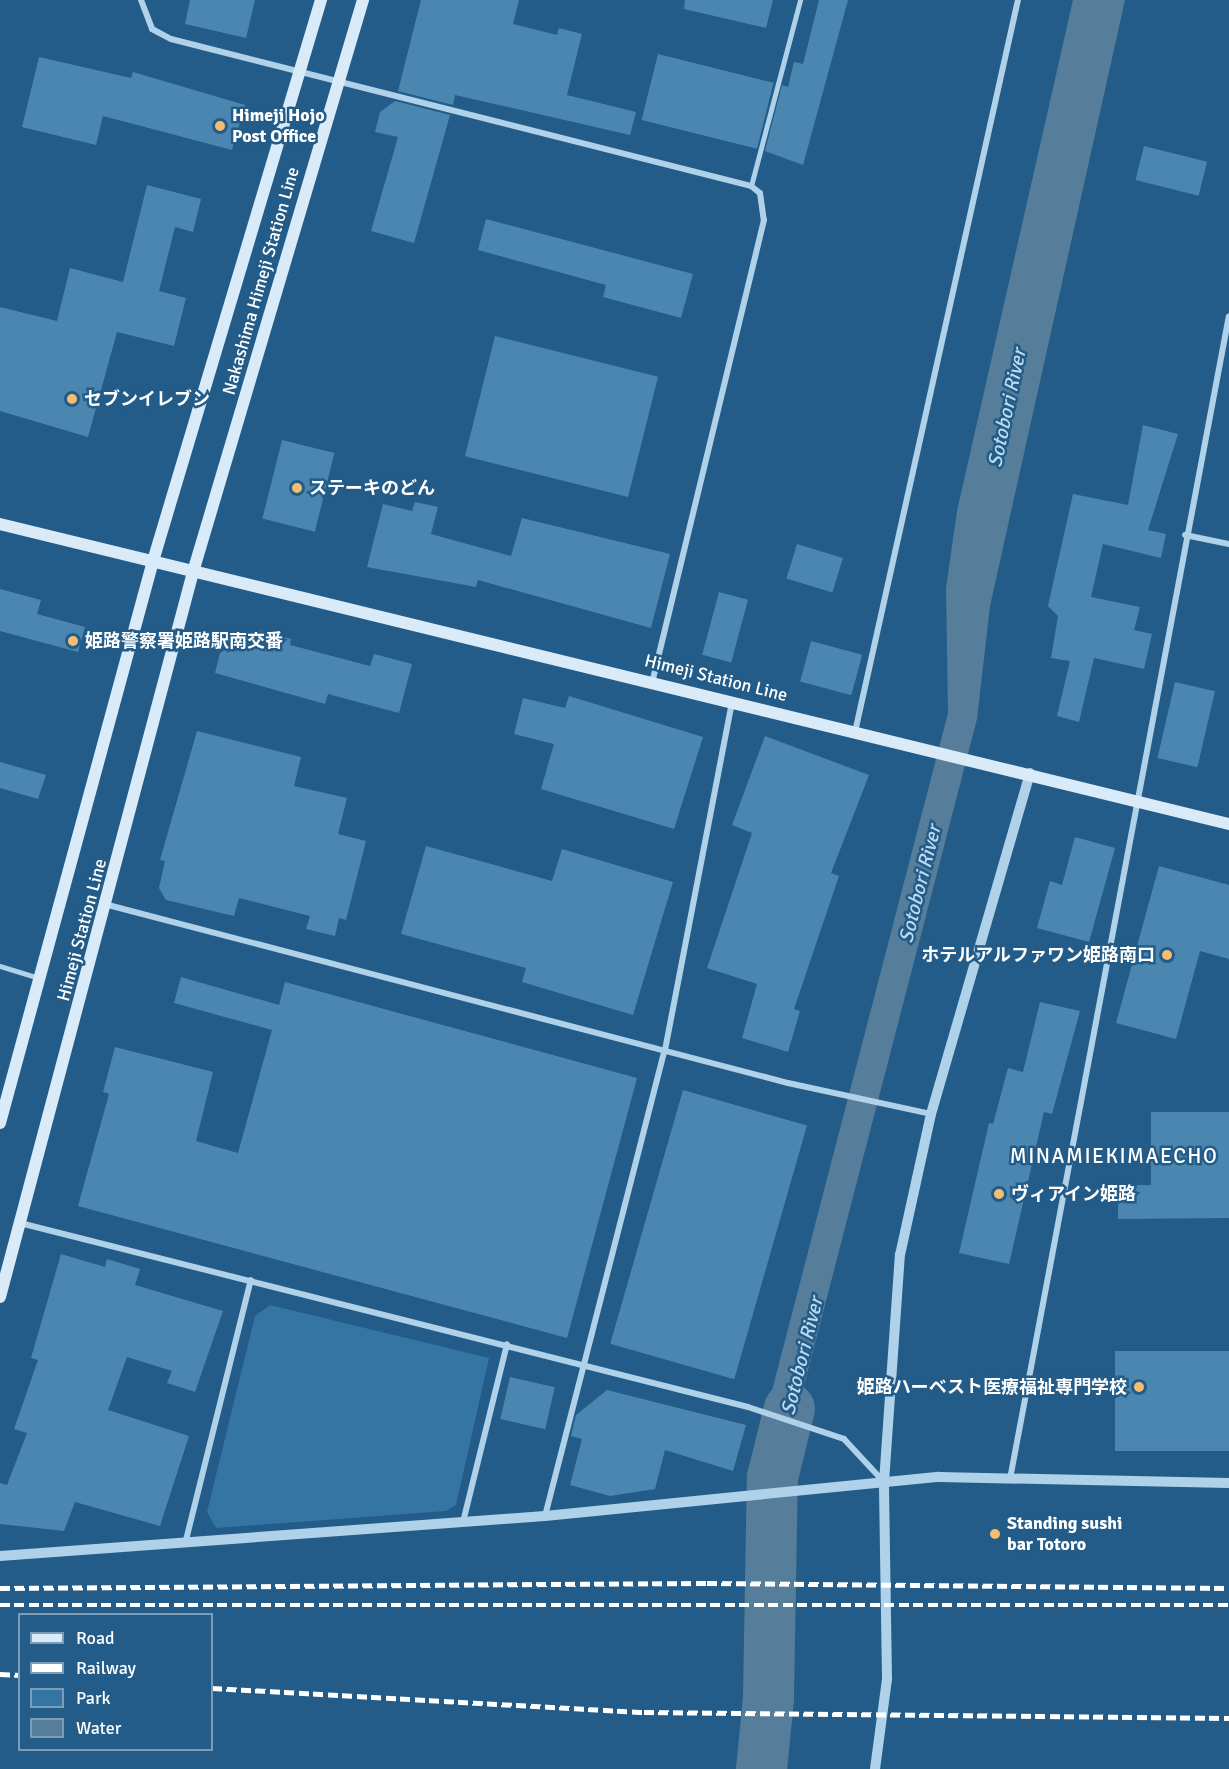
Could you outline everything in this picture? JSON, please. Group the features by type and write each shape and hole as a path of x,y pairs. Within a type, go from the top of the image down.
{"main road":[{"name":"Nakashima Himeji Station Line","path":"153,561 321,0"},
{"name":"Nakashima Himeji Station Line","path":"193,572 363,0"},
{"path":"0,524 153,561"},
{"name":"Himeji Station Line","path":"0,1123 153,561 653,680 1229,824"},
{"name":"Himeji Station Line","path":"0,1297 108,905 193,572"}],"street":[{"path":"141,0 152,29 171,39 752,186 764,203 764,220 653,680"},
{"path":"855,732 1018,0"},
{"path":"1010,1479 1185,535 1229,316"},
{"path":"1185,535 1229,544"},
{"path":"545,1516 664,1050 732,700"},
{"path":"875,1769 887,1679 884,1482 900,1255 931,1114 1030,773"},
{"path":"108,905 788,1083 931,1114"},
{"path":"20,1223 584,1362 748,1407 811,1426 844,1439 884,1482"},
{"path":"185,1545 251,1280"},
{"path":"463,1522 507,1344"},
{"path":"0,1556 185,1545 545,1516 884,1482 1010,1479 1229,1483"}],"lane":[{"path":"752,186 800,0"},
{"path":"0,966 39,978"}],"green space":[{"path":"270,1305 489,1358 456,1505 446,1511 216,1528 207,1512 255,1316"}],"water":[{"path":"1073,0 1125,0 990,606 977,719 792,1432 795,1475 749,1479 948,713 946,588 957,511"}],"building":[{"path":"190,0 255,0 246,38 185,24"},
{"path":"421,0 519,0 513,24 557,35 559,28 582,34 567,95 636,112 630,135 455,95 453,105 398,91"},
{"path":"685,0 773,0 766,28 684,9"},
{"path":"819,0 848,0 803,165 765,151 782,85 788,87 794,62 803,64"},
{"path":"658,54 773,83 757,149 642,120"},
{"path":"39,57 131,78 133,72 245,105 232,150 103,116 96,145 22,127"},
{"path":"395,101 450,115 414,243 371,231 398,137 375,132 380,112"},
{"path":"1144,146 1207,162 1199,196 1136,180"},
{"path":"147,185 201,199 193,232 175,227 159,291 186,298 174,346 117,332 88,437 0,411 0,307 57,321 70,268 123,282"},
{"path":"486,219 693,274 681,318 603,297 606,285 478,250"},
{"path":"495,336 658,377 628,497 465,456"},
{"path":"1143,425 1178,434 1148,530 1166,534 1161,558 1103,544 1091,597 1140,607 1134,630 1152,634 1144,669 1094,658 1079,722 1057,716 1070,661 1051,658 1058,616 1048,606 1073,494 1128,505"},
{"path":"282,440 334,453 315,532 262,519"},
{"path":"415,502 438,507 431,534 511,556 522,518 670,554 651,628 478,580 476,587 367,567 383,504 412,511"},
{"path":"797,544 843,558 832,592 786,578"},
{"path":"0,589 41,600 37,614 85,627 78,652 0,631"},
{"path":"719,592 748,600 731,663 702,655"},
{"path":"259,630 291,639 290,645 370,666 374,654 412,664 399,713 328,694 325,704 215,673 220,653"},
{"path":"811,641 862,655 851,695 800,682"},
{"path":"1175,682 1215,691 1197,767 1157,758"},
{"path":"569,696 703,737 674,829 541,789 554,744 514,734 523,698 565,708"},
{"path":"197,731 301,757 294,786 347,798 338,834 366,841 346,920 339,918 335,936 306,929 310,916 239,898 234,916 166,900 159,888 165,861 160,860"},
{"path":"765,736 869,775 831,873 839,876 794,1009 800,1011 788,1052 742,1038 757,984 707,968 752,833 732,825"},
{"path":"0,762 46,775 38,799 0,788"},
{"path":"1075,837 1115,848 1089,942 1037,928 1050,881 1062,885"},
{"path":"426,846 552,881 562,849 673,882 633,1015 522,982 526,968 401,934"},
{"name":"ホテルアルファワン姫路南口","path":"1159,866 1229,885 1229,959 1200,951 1176,1039 1116,1023"},
{"path":"181,977 279,1005 285,982 637,1078 567,1338 78,1206 109,1094 103,1092 115,1047 213,1072 196,1141 238,1153 272,1030 174,1003"},
{"path":"1040,1002 1080,1011 1052,1114 1044,1112 1009,1264 959,1253 989,1123 993,1124 1008,1068 1023,1072"},
{"path":"683,1090 807,1126 734,1379 610,1344"},
{"path":"1151,1112 1229,1112 1229,1218 1118,1219 1118,1185 1151,1185"},
{"path":"61,1254 105,1267 107,1259 140,1269 135,1285 223,1311 195,1392 167,1383 172,1371 127,1357 108,1410 189,1436 160,1526 75,1502 64,1531 0,1524 0,1483 7,1485 27,1433 14,1429 38,1360 31,1358"},
{"path":"1115,1351 1229,1351 1229,1451 1115,1451"},
{"path":"510,1377 555,1387 545,1429 500,1419"},
{"path":"607,1390 746,1425 733,1471 665,1450 655,1489 610,1496 570,1485 582,1439 571,1436 576,1415"}],"waterway":[{"name":"Sotobori River","path":"761,1769 768,1697 772,1477 789,1408"}],"railway":[{"path":"0,1588 707,1583 1229,1588"},
{"path":"0,1605 1229,1605"},
{"path":"0,1674 18,1675"},
{"path":"213,1688 644,1712 1229,1718"}],"place":[{"name":"Himeji Hojo Post Office","path":"220,126"},
{"name":"セブンイレブン","path":"72,399"},
{"name":"ステーキのどん","path":"297,488"},
{"name":"姫路警察署姫路駅南交番","path":"73,641"},
{"name":"ホテルアルファワン姫路南口","path":"1167,955"},
{"name":"ヴィアイン姫路","path":"999,1194"},
{"name":"姫路ハーベスト医療福祉専門学校","path":"1139,1387"},
{"name":"Standing sushi bar Totoro","path":"995,1534"}],"district":[{"name":"MINAMIEKIMAECHO","path":"1114,1156"}]}
